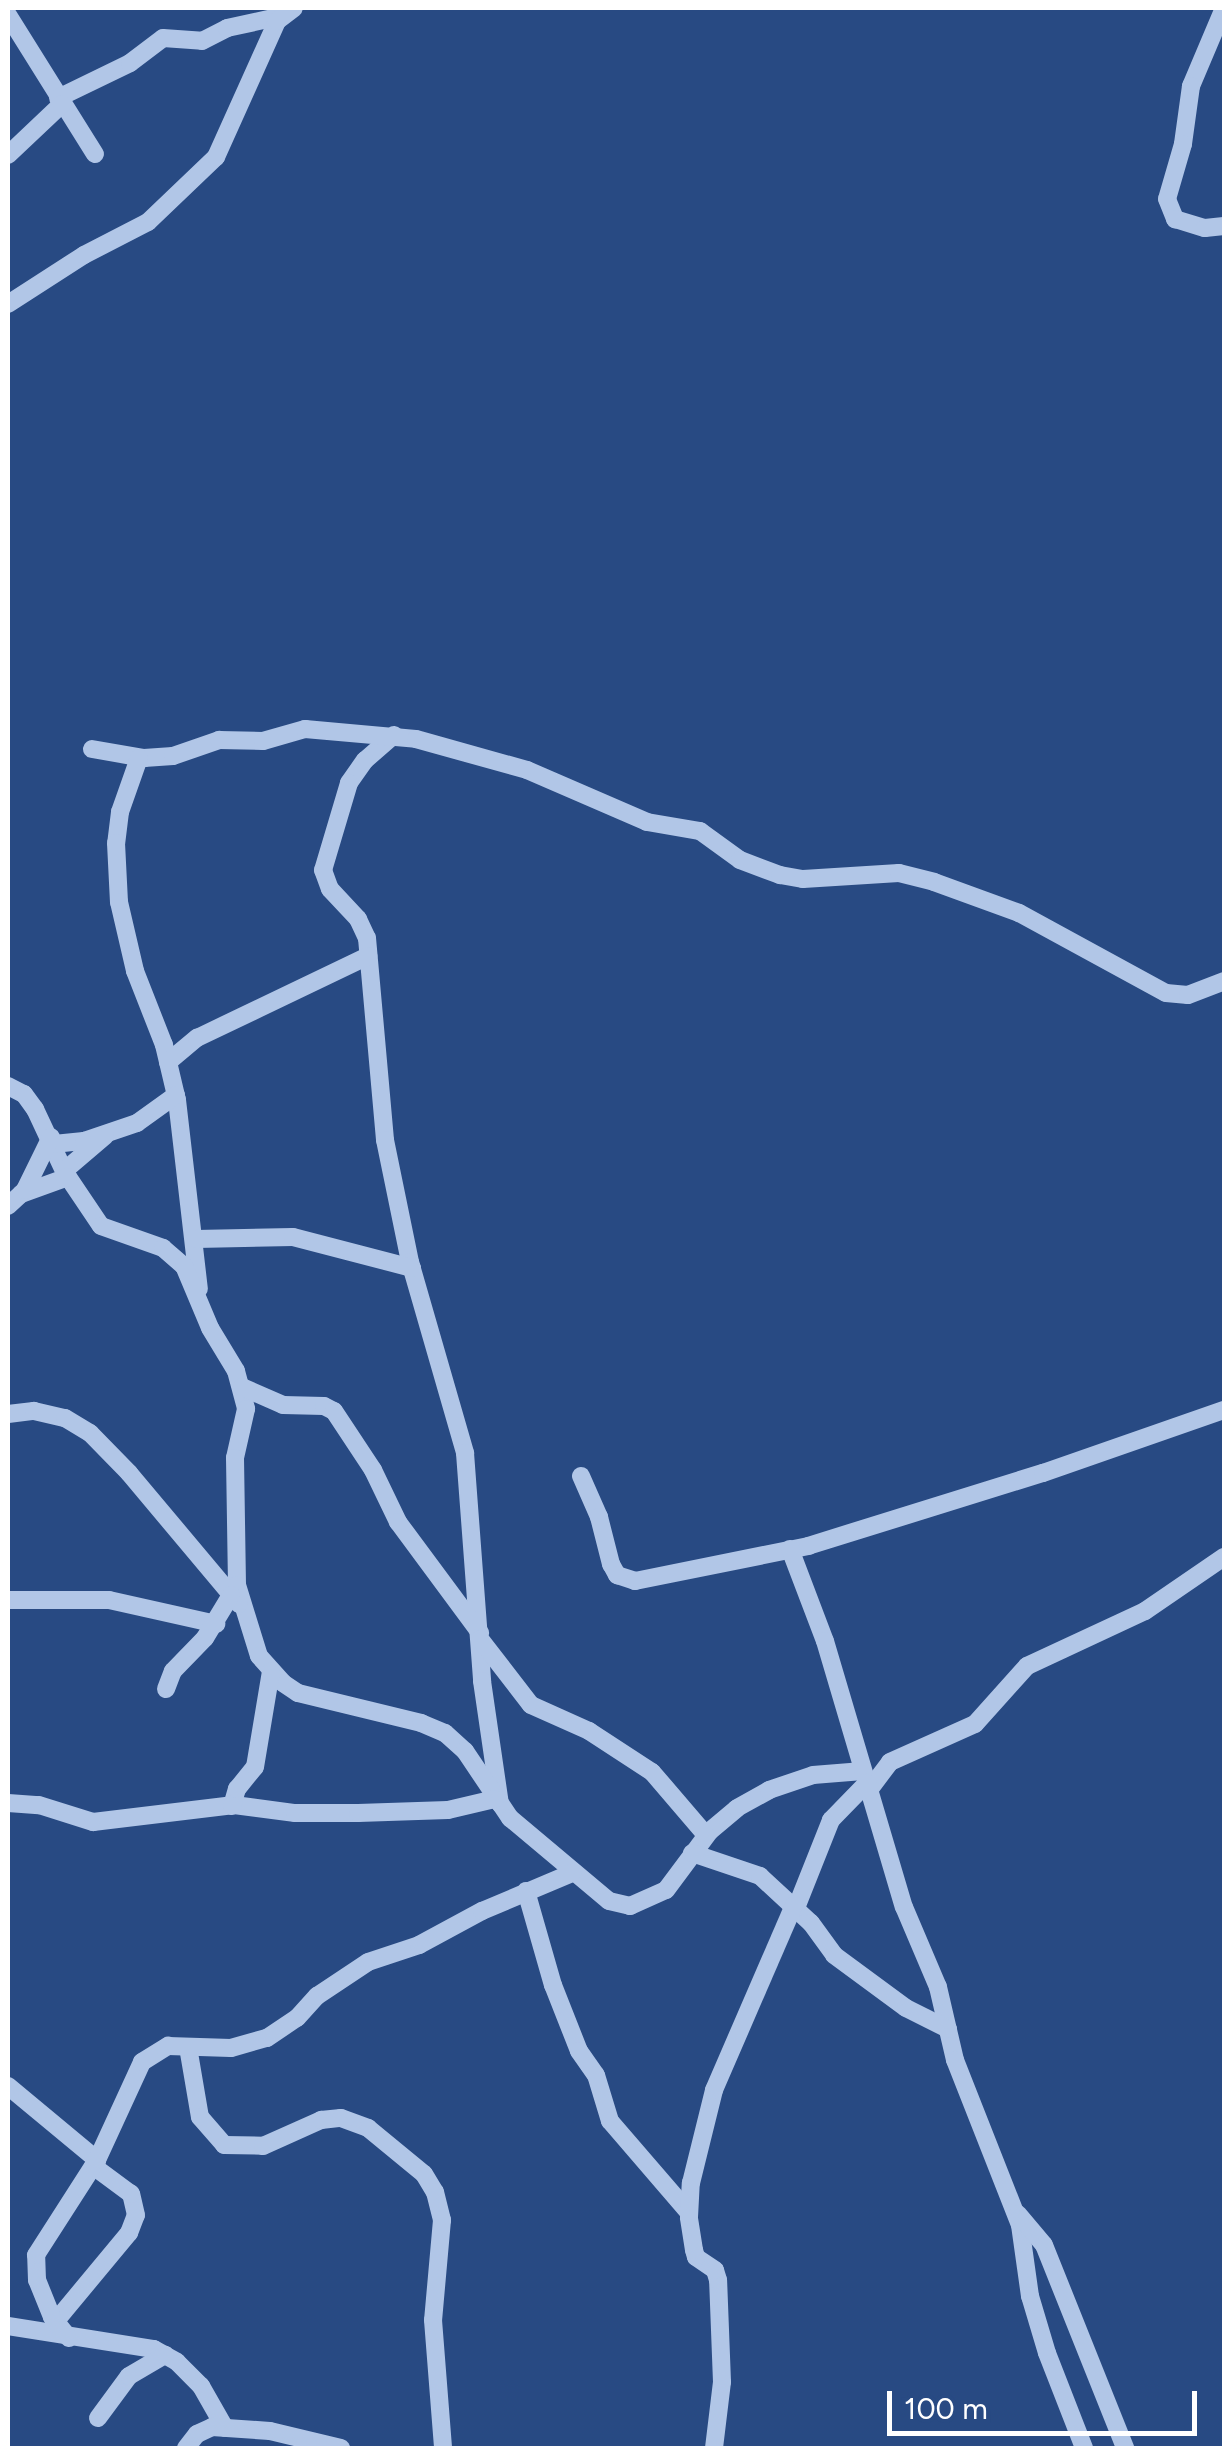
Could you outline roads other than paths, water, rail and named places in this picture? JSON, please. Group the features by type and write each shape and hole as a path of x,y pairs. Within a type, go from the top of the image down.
{"street":[{"path":"1224,8 1190,86 1183,144 1167,199 1176,219 1205,228 1224,226"},
{"path":"8,155 60,101 130,62 163,38 202,40 227,28 288,12"},
{"path":"8,304 84,255 148,222 216,157 288,12"},
{"path":"8,15 95,154"},
{"path":"92,749 139,758 174,756 219,740 264,742 305,728 394,735 528,770 647,822 700,831 740,860 780,875 803,879 899,873 934,882 1018,914 1166,993 1188,995 1224,980"},
{"path":"394,735 365,760 349,783 323,870 330,889 358,919 367,938 385,1140 412,1268 465,1453 498,1802"},
{"path":"139,758 120,812 116,843 120,902 135,971 176,1095 196,1239 199,1298"},
{"path":"168,1062 197,1038 368,956"},
{"path":"8,1086 24,1094 53,1140 66,1174 101,1226 164,1248 184,1266 242,1387 246,1410 235,1458 237,1585 260,1656 271,1671 298,1693 421,1722 446,1733 466,1751 498,1802 572,1873 609,1902 630,1906 666,1890 706,1835 737,1808 769,1790 813,1776 867,1782"},
{"path":"53,1140 106,1134 137,1123 176,1095"},
{"path":"14,1200 66,1174 106,1134"},
{"path":"14,1200 53,1140"},
{"path":"196,1239 293,1237 412,1268"},
{"path":"242,1387 283,1405 324,1406 334,1411 374,1470 398,1522 531,1705 571,1721 652,1772 706,1835"},
{"path":"581,1476 599,1517 610,1564 626,1581 790,1549 1044,1473 1224,1410"},
{"path":"8,1414 34,1411 65,1418 90,1433 246,1614"},
{"path":"790,1549 825,1641 904,1907 938,1987 955,2060 1012,2207 1047,2353 1084,2448"},
{"path":"714,2448 722,2382 718,2280 715,2270 696,2257 689,2212 691,2183 714,2090 832,1820 890,1762 974,1724 1027,1666 1145,1611 1224,1557"},
{"path":"166,1689 173,1671 216,1624 232,1595"},
{"path":"8,1600 109,1600 216,1624"},
{"path":"232,1806 232,1798 255,1767 271,1671"},
{"path":"8,1803 39,1805 93,1822 232,1806 296,1813 358,1813 448,1810 498,1802"},
{"path":"692,1853 760,1876 795,1906 834,1956 906,2008 948,2029"},
{"path":"69,2338 56,2322 37,2280 36,2255 95,2163 142,2062 168,2046 231,2048 267,2038 297,2018 316,1996 368,1962 419,1945 526,1891 572,1873"},
{"path":"526,1891 552,1985 579,2051 596,2075 610,2121 689,2212"},
{"path":"188,2047 200,2117 211,2135 224,2144 263,2146 321,2120 341,2118 368,2128 424,2174 436,2192 442,2220 433,2320 444,2448"},
{"path":"8,2086 131,2194 136,2216 128,2232 56,2322"},
{"path":"1012,2207 1044,2245 1125,2448"},
{"path":"8,2326 154,2349 201,2386 224,2428"},
{"path":"98,2418 129,2376 165,2355"},
{"path":"186,2448 197,2434 224,2428 270,2431 341,2448"}]}
